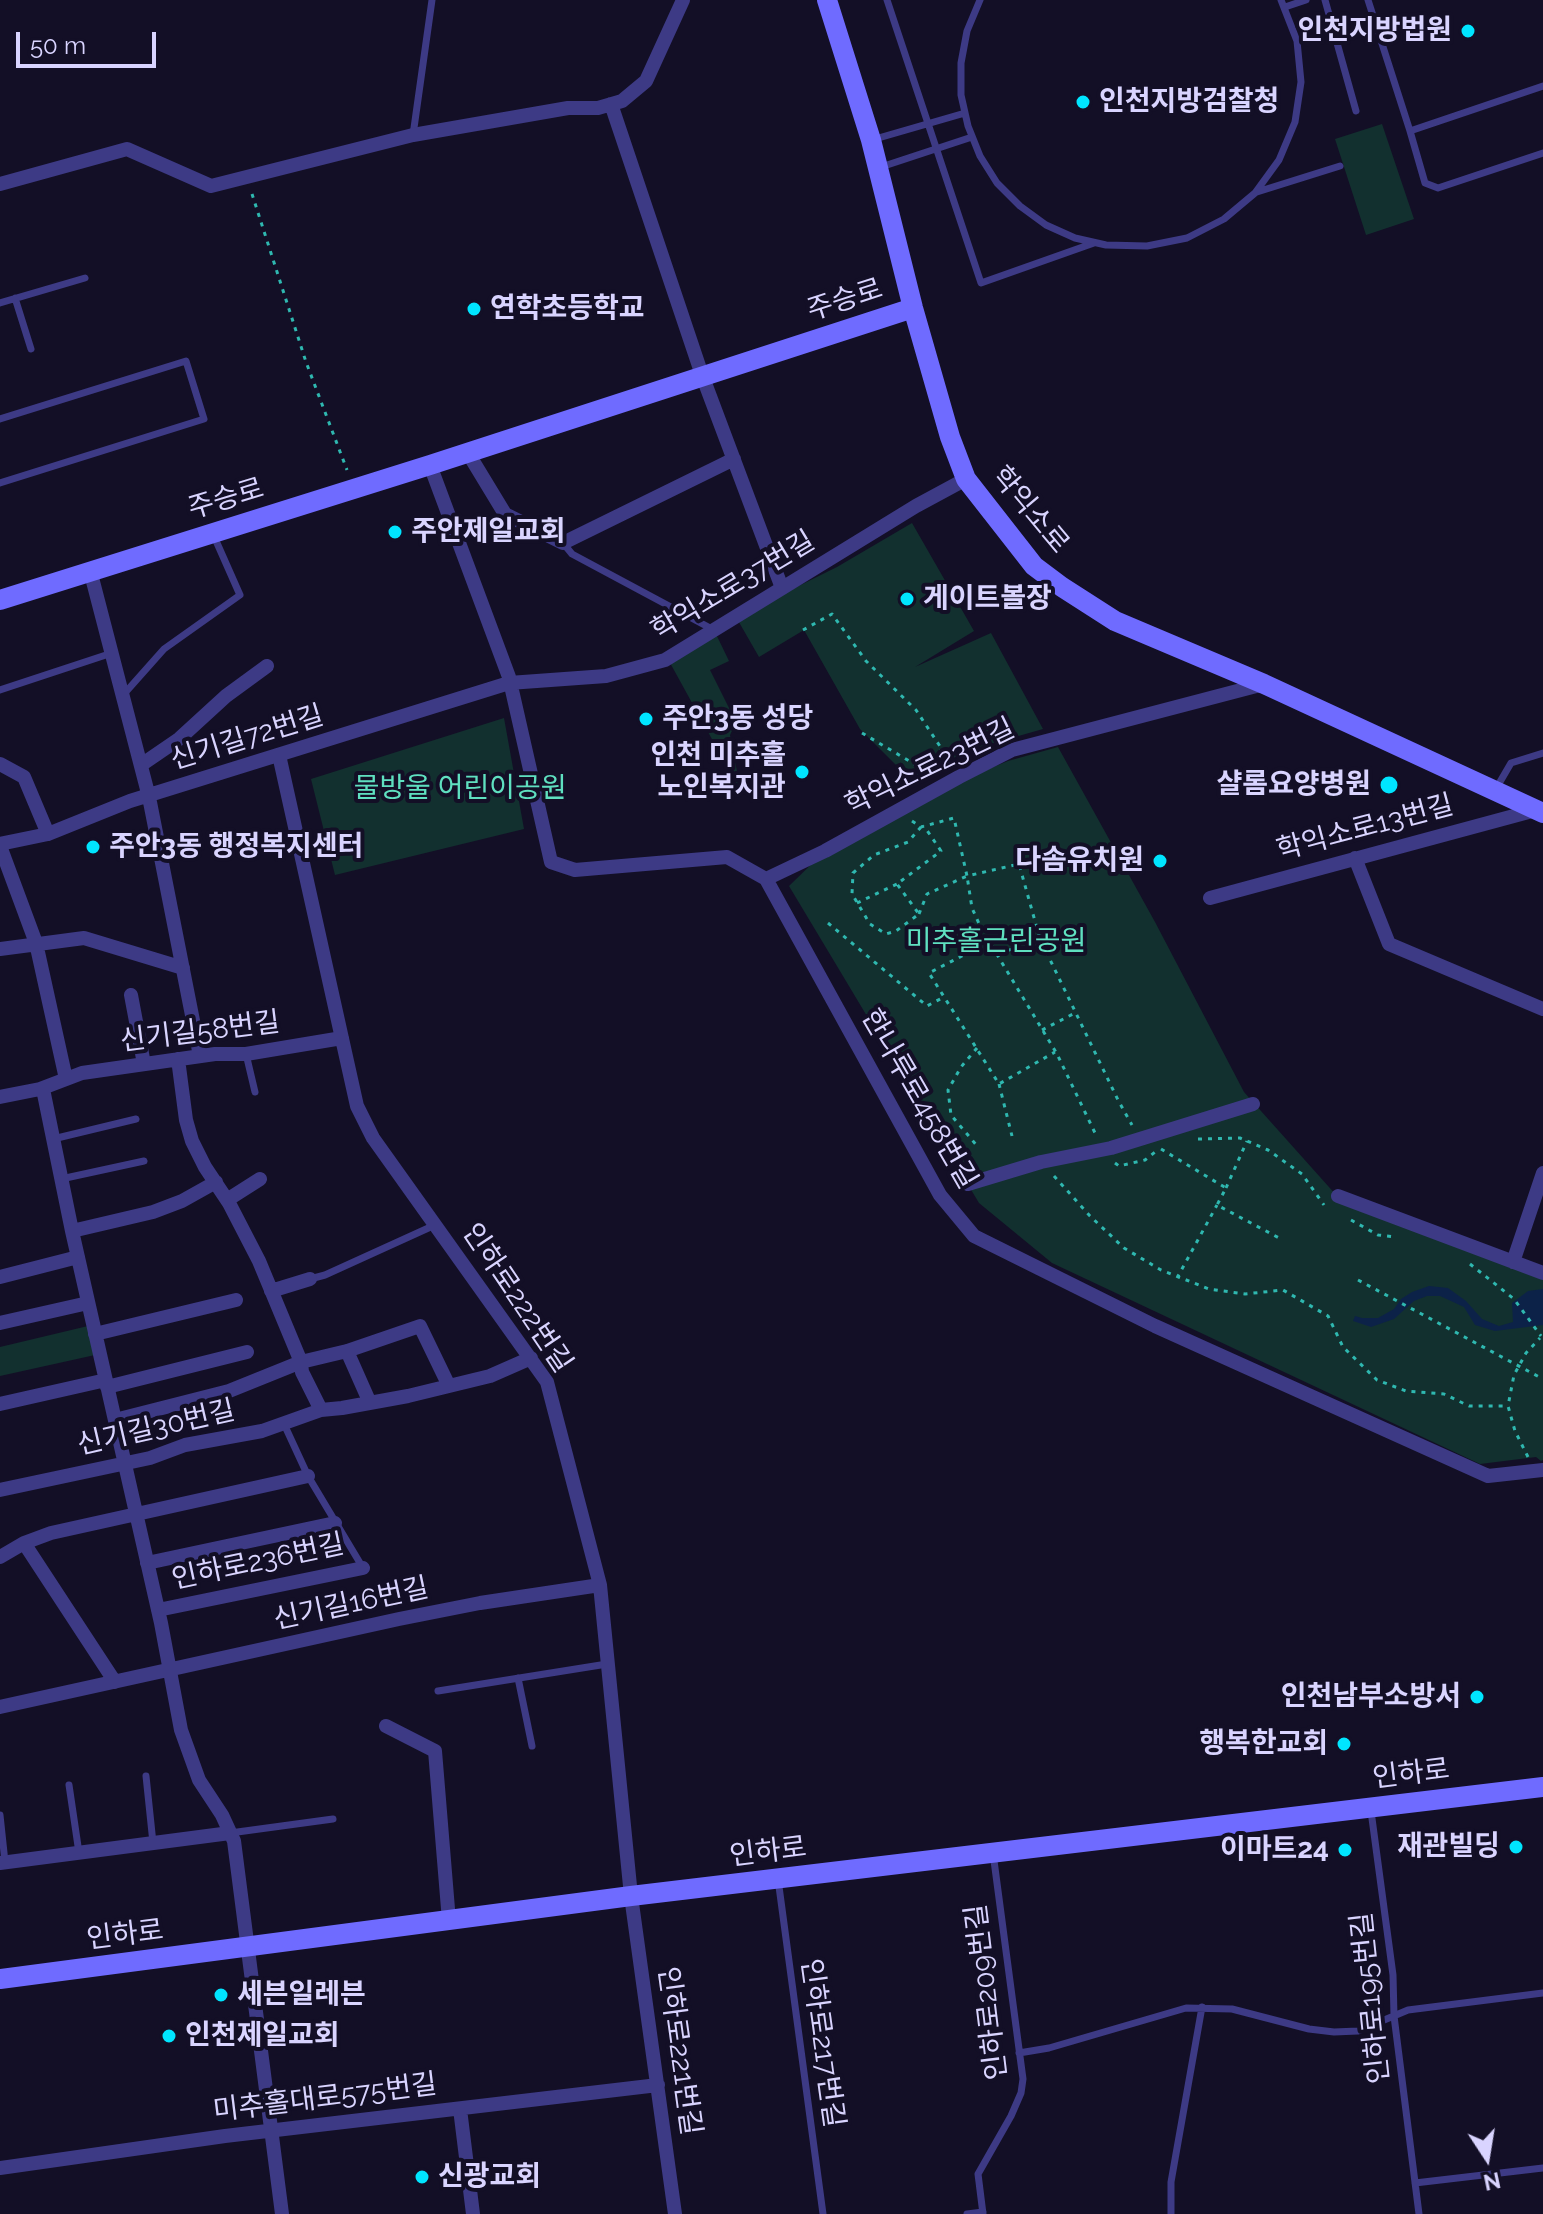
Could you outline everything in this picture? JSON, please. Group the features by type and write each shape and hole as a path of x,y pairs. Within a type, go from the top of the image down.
{"street":[{"path":"0,184 127,149 211,186 413,135 568,108 598,108 622,101 646,81 683,0"},
{"name":"학익소로","path":"827,0 879,168 913,308 950,437 966,479 1034,566 1115,621 1264,684 1539,812"},
{"path":"611,104 702,375 782,588"},
{"name":"주승로","path":"0,600 468,453 913,308"},
{"path":"468,453 505,514 563,543 734,459"},
{"path":"430,465 509,683 551,862 575,870 727,857 766,879"},
{"name":"학익소로37번길","path":"509,683 606,676 665,660 916,506 966,479"},
{"path":"90,570 149,797 200,1056"},
{"path":"141,765 179,739 226,696 267,666"},
{"name":"신기길72번길","path":"0,845 48,834 130,801 509,683"},
{"name":"학익소로23번길","path":"766,879 825,851 1012,750 1264,684"},
{"name":"인하로222번길","path":"279,755 357,1106 373,1138 547,1382 600,1585 631,1896"},
{"path":"0,764 24,777 48,834"},
{"name":"학익소로13번길","path":"1210,898 1539,812"},
{"path":"0,845 36,943 66,1079"},
{"path":"1355,858 1389,944 1543,1009"},
{"name":"한나루로458번길","path":"766,879 940,1195 974,1236 1155,1326 1488,1476 1537,1466"},
{"path":"0,949 84,938 183,968"},
{"path":"131,995 144,1064"},
{"name":"신기길58번길","path":"0,1097 40,1089 82,1073 200,1056 246,1054 342,1038"},
{"path":"178,1059 192,1141 259,1261 301,1362 302,1372 321,1410"},
{"name":"인하로236번길","path":"40,1089 44,1094 171,1669 181,1730 199,1780 222,1815 234,1841 282,2214"},
{"path":"968,1184 1041,1162 1140,1139 1253,1104"},
{"path":"1513,1262 1543,1173"},
{"path":"227,1200 260,1179"},
{"path":"72,1231 153,1212 182,1201 216,1182"},
{"path":"1338,1196 1543,1273"},
{"path":"0,1277 78,1257"},
{"path":"271,1291 310,1279"},
{"path":"95,1334 236,1300"},
{"path":"0,1323 88,1303"},
{"path":"115,1420 229,1391 301,1362 347,1351 420,1326 449,1386"},
{"path":"347,1351 370,1403"},
{"path":"0,1404 247,1352"},
{"name":"신기길30번길","path":"0,1490 150,1458 185,1445 262,1431 321,1410 370,1403 490,1376 531,1358"},
{"path":"0,1557 24,1543 51,1533 308,1476"},
{"path":"147,1563 335,1523"},
{"path":"24,1543 115,1682"},
{"name":"인하로236번길","path":"158,1610 363,1568"},
{"name":"신기길16번길","path":"0,1707 399,1619 600,1585"},
{"path":"386,1726 435,1751 449,1921"},
{"name":"인하로","path":"0,1979 631,1896 1543,1787"},
{"path":"3,1862 230,1833"},
{"name":"인하로221번길","path":"631,1896 675,2214"},
{"name":"미추홀대로575번길","path":"0,2168 271,2131 658,2085"},
{"path":"460,2109 473,2214"}],"lane":[{"path":"413,135 432,0"},
{"path":"887,0 981,283 1095,243"},
{"path":"980,0 967,31 961,63 961,95 972,137 997,183 1020,206 1046,225 1075,238 1106,245 1147,246 1187,238 1224,219 1255,193 1279,160 1295,122 1301,82 1297,41 1283,4 1306,0"},
{"path":"1325,0 1356,111"},
{"path":"1368,0 1425,183 1438,188 1543,153"},
{"path":"1410,131 1543,86"},
{"path":"871,140 965,113"},
{"path":"879,168 972,137"},
{"path":"1255,193 1340,166"},
{"path":"0,303 85,278"},
{"path":"15,298 31,349"},
{"path":"0,419 186,361 204,419 0,483"},
{"path":"123,695 164,649 240,595 212,532"},
{"path":"563,543 572,554 714,630"},
{"path":"0,690 112,653"},
{"path":"1495,791 1511,763 1543,753"},
{"path":"246,1054 255,1092"},
{"path":"53,1139 136,1119"},
{"path":"61,1179 144,1161"},
{"path":"310,1279 435,1225"},
{"name":"인하로236번길","path":"284,1424 308,1476 363,1568"},
{"path":"438,1691 607,1664"},
{"path":"518,1678 532,1746"},
{"path":"146,1776 153,1843"},
{"path":"69,1785 79,1853"},
{"name":"인하로195번길","path":"1370,1807 1393,1975 1394,2016 1419,2214"},
{"path":"0,1815 3,1862"},
{"path":"230,1833 333,1819"},
{"name":"인하로209번길","path":"967,2214 983,2213 978,2174 1011,2116 1021,2093 1023,2079 993,1853"},
{"name":"인하로217번길","path":"778,1878 823,2214"},
{"path":"1019,2053 1049,2048 1172,2012 1202,2007 1232,2009 1309,2029 1334,2032 1358,2031 1408,2010 1543,1993"},
{"path":"1171,2214 1171,2182 1202,2007"},
{"path":"1415,2183 1543,2168"}],"path":[{"path":"247,177 306,362 355,489"},
{"path":"803,630 832,614 866,661 916,710 959,777"},
{"path":"862,733 916,765 943,750"},
{"path":"857,903 897,884 941,851 922,827 899,810"},
{"path":"1140,1139 1040,939 1019,864 967,876 927,894 919,914 896,931 886,934 870,924 852,894 853,873 874,855 908,842 922,827 954,818 967,876 972,908 1055,1052 1103,1155 1119,1166 1145,1160 1159,1148 1226,1188"},
{"path":"897,884 919,914"},
{"path":"828,923 927,1006 944,997"},
{"path":"997,955 1040,939"},
{"path":"989,942 929,973 999,1084 1012,1136"},
{"path":"1042,1030 1077,1012"},
{"path":"977,1048 948,1090 951,1115 978,1147"},
{"path":"999,1084 1055,1052"},
{"path":"1177,1278 1226,1188 1247,1141"},
{"path":"1041,1162 1124,1248 1177,1278 1209,1289 1245,1294 1283,1290 1328,1316 1343,1347 1377,1380 1406,1391 1444,1394 1469,1406 1508,1406"},
{"path":"1217,1205 1281,1239"},
{"path":"1358,1280 1543,1379"},
{"path":"1514,1299 1542,1336 1526,1353 1514,1375 1508,1406 1515,1431 1537,1466"}],"green space":[{"path":"1382,124 1414,219 1366,235 1335,139"},
{"path":"912,523 974,631 915,667 991,633 1043,729 966,751 912,781 860,729 804,630 759,657 736,617 837,567"},
{"path":"714,630 729,661 710,670 736,722 730,735 741,792 669,661"},
{"name":"물방울 어린이공원","path":"504,718 524,829 335,875 311,779"},
{"name":"미추홀근린공원","path":"1058,747 1244,1092 1337,1196 1543,1272 1543,1460 1536,1457 1480,1464 1052,1263 979,1203 789,886 825,851 930,793 1008,761"},
{"path":"88,1326 95,1355 0,1376 0,1347"}],"water":[{"path":"1429,1286 1448,1288 1466,1301 1482,1319 1499,1326 1513,1322 1512,1303 1528,1291 1543,1289 1543,1325 1495,1331 1475,1325 1464,1307 1440,1296 1427,1296 1414,1301 1394,1319 1371,1327 1353,1321 1355,1316 1378,1318 1394,1309 1401,1299 1412,1292"}],"place":[{"name":"인천지방법원","path":"1468,31"},
{"name":"인천지방검찰청","path":"1083,102"},
{"name":"연학초등학교","path":"474,309"},
{"name":"주안제일교회","path":"395,532"},
{"name":"게이트볼장","path":"907,599"},
{"name":"주안3동 성당","path":"646,719"},
{"name":"인천 미추홀 노인복지관","path":"802,772"},
{"name":"샬롬요양병원","path":"1389,785"},
{"name":"주안3동 행정복지센터","path":"93,847"},
{"name":"다솜유치원","path":"1160,861"},
{"name":"인천남부소방서","path":"1477,1697"},
{"name":"행복한교회","path":"1344,1744"},
{"name":"재관빌딩","path":"1516,1847"},
{"name":"이마트24","path":"1345,1850"},
{"name":"세븐일레븐","path":"221,1995"},
{"name":"인천제일교회","path":"169,2036"},
{"name":"신광교회","path":"422,2177"}]}
